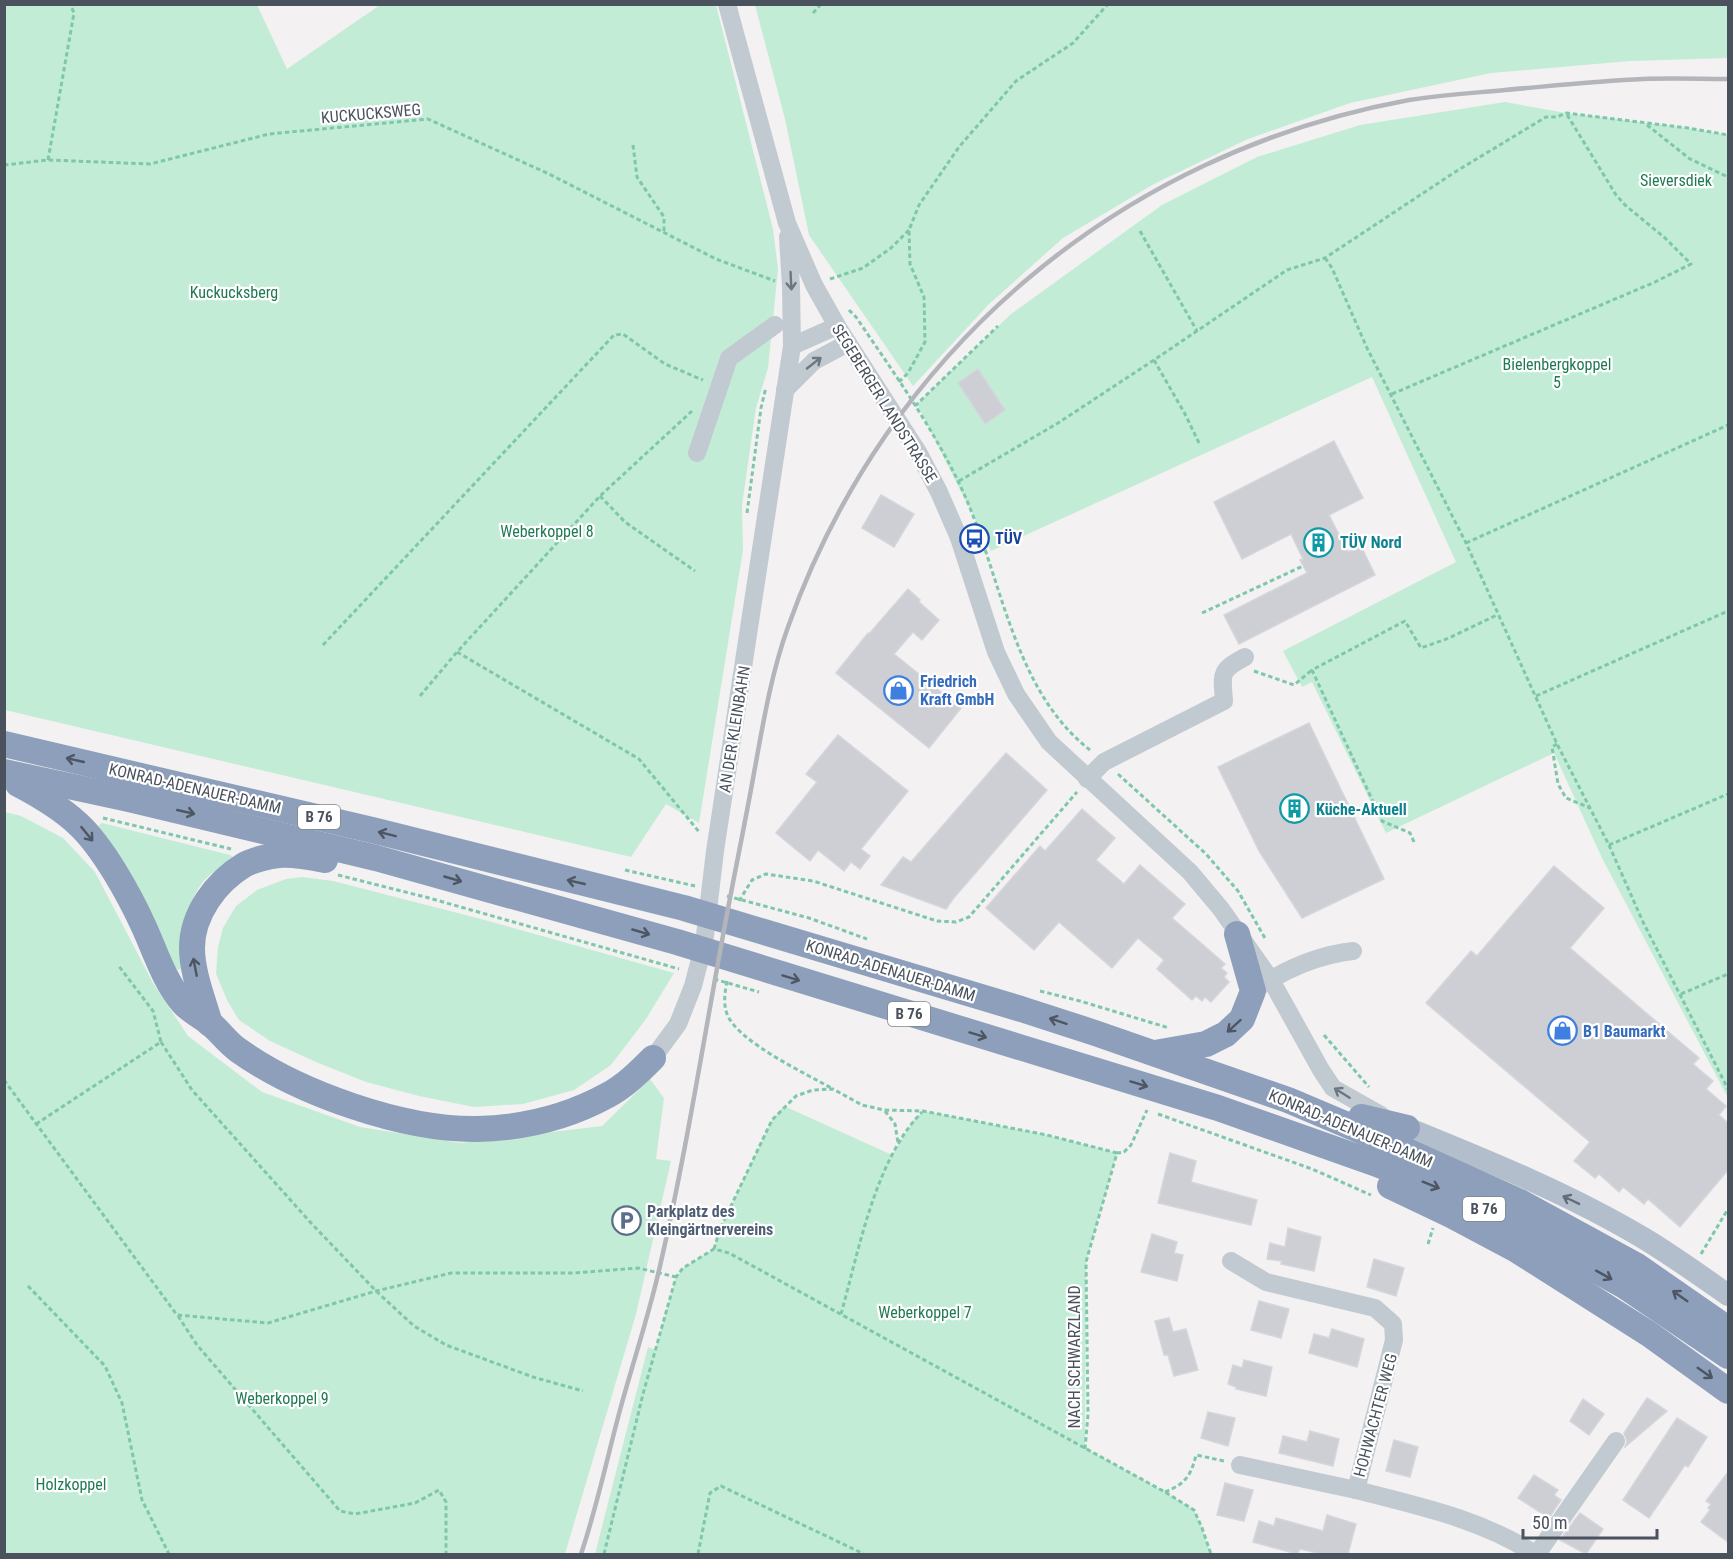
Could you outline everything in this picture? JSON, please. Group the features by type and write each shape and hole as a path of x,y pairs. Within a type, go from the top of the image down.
{"highway":[{"name":"KONRAD-ADENAUER-DAMM","path":"4,744 376,831 684,908 742,912 1288,1100 1518,1201 1637,1266 1728,1329"},
{"name":"KONRAD-ADENAUER-DAMM","path":"4,772 129,799 376,858 675,955 731,968 1218,1108 1374,1163 1471,1201 1623,1285 1728,1356"},
{"name":"B 76","path":"4,778 45,798 79,824 102,852 140,918 175,992 184,1004 210,1023 236,1049 309,1089 376,1113 446,1127 476,1129 537,1122 565,1114 609,1095 653,1058"},
{"name":"B 76","path":"210,1023 194,965 192,946 195,926 210,895 218,886 245,864 280,855 328,860 376,858"},
{"path":"1154,1054 1206,1044 1226,1034 1242,1019 1262,985 1237,934"},
{"name":"B 76","path":"1288,1100 1407,1128"},
{"name":"B 76","path":"1218,1108 1269,1139 1369,1176 1515,1249 1649,1334 1728,1390"}],"main road":[{"name":"KONRAD-ADENAUER-DAMM","path":"1407,1128 1501,1167 1576,1202 1645,1239 1728,1295"}],"street":[{"name":"SEGEBERGER LANDSTRASSE","path":"727,4 787,223 814,285 837,326 918,452 939,492 959,538 996,652 1016,694 1050,742 1190,872 1221,909 1237,934"},
{"name":"AN DER KLEINBAHN","path":"653,1058 678,1024 693,986 704,944 715,851 792,346 787,223"},
{"path":"698,453 729,358 775,325"},
{"path":"792,346 837,326"},
{"path":"785,390 814,360 848,343"},
{"path":"1088,779 1104,762 1224,701 1222,677 1227,666 1251,664"},
{"path":"1353,951 1329,954 1285,971 1262,985 1333,1088 1407,1128"},
{"name":"HOHWACHTER WEG","path":"1231,1261 1266,1282 1375,1308 1393,1324 1394,1340 1356,1490 1447,1514 1485,1527 1536,1554"},
{"path":"1536,1554 1616,1442"},
{"path":"1240,1465 1356,1490"}],"path":[{"path":"48,160 74,13 70,4"},
{"path":"813,13 821,4"},
{"path":"814,285 863,268 891,248 909,230 919,205 953,157 1016,81 1073,43 1108,4"},
{"path":"1392,394 1645,286 1691,264 1665,238 1620,200 1566,113"},
{"path":"958,481 1058,423 1287,270 1325,258 1455,172 1546,117 1557,117 1566,113 1728,135"},
{"name":"KUCKUCKSWEG","path":"4,165 48,160 150,164 269,134 428,118 549,174 716,259 791,287"},
{"path":"1646,124 1690,159 1728,177"},
{"path":"633,145 637,177 664,217 664,231"},
{"path":"899,382 908,373 925,342 924,297 910,264 909,230"},
{"path":"1140,231 1197,331"},
{"path":"1325,258 1332,268 1367,348 1466,543 1557,744 1609,845 1643,922 1728,1089"},
{"path":"842,304 856,317 915,406 958,481 982,541 1018,647 1036,684 1083,746 1104,762 1206,854 1238,891 1267,941"},
{"path":"915,406 998,326"},
{"path":"323,645 614,335 623,334 665,364 718,387"},
{"path":"1154,360 1200,445"},
{"path":"420,696 457,652 600,496 693,410"},
{"path":"1466,543 1728,425"},
{"path":"600,496 625,522 695,571"},
{"path":"1202,613 1303,566"},
{"path":"1536,696 1728,611"},
{"path":"1251,664 1294,685 1312,670 1405,621 1421,648 1449,638 1497,615"},
{"path":"457,652 639,759 715,851"},
{"path":"1312,670 1382,822 1410,833 1414,842"},
{"path":"1557,744 1552,747 1558,784 1566,798 1590,808"},
{"path":"874,941 809,918 742,912 743,893 752,880 766,874 813,881 937,921 956,922 969,917 1088,779"},
{"path":"1609,845 1728,794"},
{"path":"79,824 96,816 233,849 239,852 245,864"},
{"path":"336,874 675,955"},
{"path":"118,965 153,1011 161,1041 192,1090 311,1223 376,1291 414,1326 446,1345 533,1377 583,1390"},
{"path":"731,968 724,998 726,1013 735,1027 749,1040 862,1105 884,1110 923,1111 1047,1135 1117,1153"},
{"path":"1681,994 1728,974"},
{"path":"1040,991 1080,1000 1177,1030"},
{"path":"1321,1030 1327,1040 1371,1089"},
{"path":"36,1124 161,1041"},
{"path":"4,1080 197,1345 340,1511 355,1514 415,1503 439,1490 446,1502 446,1554"},
{"path":"604,1554 643,1394 676,1276 683,1268 714,1249 720,1229 772,1120 796,1096 813,1090 833,1089"},
{"path":"884,1110 896,1124 898,1145"},
{"name":"NACH SCHWARZLAND","path":"1147,1110 1131,1145 1124,1152 1117,1153 1086,1262 1088,1414 1085,1449 1194,1510 1211,1554"},
{"path":"841,1314 881,1175 913,1121 923,1111"},
{"path":"1158,1114 1312,1169 1380,1199"},
{"path":"1699,1258 1728,1209"},
{"path":"1428,1244 1433,1226"},
{"path":"714,1249 729,1253 1085,1449"},
{"path":"177,1315 268,1323 376,1291 451,1273 574,1273 638,1268 676,1276"},
{"path":"28,1286 105,1366 122,1403 142,1500 170,1554"},
{"path":"1165,1492 1182,1483 1192,1471 1196,1455 1240,1465"},
{"path":"698,1554 710,1493 722,1486 864,1554"}],"green space":[{"name":"Kuckucksberg","path":"5,5 257,5 287,69 380,5 716,5 773,229 778,269 768,368 756,408 742,505 743,550 699,823 666,804 631,857 5,710"},
{"path":"755,5 1728,5 1728,58 1630,61 1491,73 1350,103 1248,139 1154,184 1063,238 989,304 913,386 809,235 785,119"},
{"name":"Bielenbergkoppel 5","path":"1505,102 1566,113 1728,135 1728,1098 1602,858 1554,753 1386,833 1312,682 1302,687 1283,651 1456,562 1372,377 991,551 917,404 1011,314 1162,205 1257,157 1360,125"},
{"name":"Weberkoppel 9","path":"5,812 21,816 63,838 95,872 153,983 188,1036 262,1092 360,1127 461,1143 602,1126 650,1079 664,1098 656,1159 671,1161 636,1314 565,1554 5,1554"},
{"path":"102,823 235,858 211,874 196,893 188,917 182,967 179,970 175,968 121,859 98,826"},
{"path":"302,877 333,881 481,919 674,973 646,1019 611,1065 574,1090 523,1104 474,1107 419,1096 366,1082 270,1041 239,1020 228,1002 216,974 218,947 223,928 236,906 257,890 286,879"},
{"name":"Weberkoppel 7","path":"784,1106 892,1155 913,1121 923,1111 1047,1135 1117,1153 1086,1262 1085,1448 1194,1510 1211,1554 595,1554 648,1347 655,1350 676,1277 683,1268 714,1249 720,1229 772,1120"}],"building":[{"path":"978,369 1005,410 985,424 958,383"},
{"name":"TÜV Nord","path":"1334,441 1363,498 1329,515 1348,552 1361,546 1375,575 1239,644 1224,615 1307,573 1291,534 1242,559 1214,502"},
{"path":"881,495 914,514 894,547 862,528"},
{"name":"Friedrich Kraft GmbH","path":"908,589 939,620 922,640 913,632 894,654 961,708 929,748 836,673"},
{"name":"Küche-Aktuell","path":"1309,723 1384,879 1302,918 1259,851 1218,767"},
{"path":"838,735 908,791 861,849 870,856 860,869 851,862 844,871 818,850 810,861 776,833 817,782 806,774"},
{"path":"1006,753 1047,790 946,909 881,885 903,857 911,862"},
{"path":"1082,809 1115,838 1096,860 1124,884 1140,865 1185,904 1172,918 1225,964 1221,968 1227,973 1224,977 1229,982 1211,1002 1205,997 1202,1001 1196,996 1192,1000 1157,969 1164,960 1138,938 1112,968 1059,922 1034,950 986,908 1040,846 1045,851"},
{"name":"B1 Baumarkt","path":"1554,866 1604,908 1570,948 1699,1058 1693,1064 1713,1081 1706,1089 1726,1106 1719,1115 1728,1123 1728,1170 1680,1227 1648,1199 1644,1204 1623,1187 1619,1192 1599,1174 1595,1178 1574,1161 1590,1142 1426,1003 1471,951 1477,956"},
{"path":"1170,1153 1196,1161 1191,1182 1257,1200 1251,1225 1158,1203"},
{"path":"1288,1228 1321,1237 1314,1271 1267,1259 1270,1243 1285,1247"},
{"path":"1152,1234 1177,1242 1174,1253 1183,1255 1177,1281 1141,1272"},
{"path":"1374,1259 1404,1268 1396,1296 1367,1287"},
{"path":"1259,1301 1289,1309 1281,1338 1251,1330"},
{"path":"1169,1318 1173,1332 1186,1329 1198,1370 1174,1376 1168,1355 1164,1355 1155,1321"},
{"path":"1332,1329 1364,1339 1357,1367 1309,1353 1314,1334 1329,1338"},
{"path":"1244,1360 1272,1367 1266,1396 1236,1389 1228,1384 1233,1365 1242,1368"},
{"path":"1647,1398 1667,1411 1625,1447 1627,1441 1624,1433"},
{"path":"1583,1399 1604,1414 1589,1435 1570,1421"},
{"path":"1208,1412 1235,1418 1228,1446 1201,1438"},
{"path":"1677,1418 1707,1437 1688,1467 1685,1465 1649,1518 1623,1500"},
{"path":"1310,1431 1339,1439 1333,1466 1279,1453 1283,1436 1307,1442"},
{"path":"1394,1440 1418,1447 1410,1477 1386,1471"},
{"path":"1728,1472 1728,1542 1701,1522 1710,1510 1708,1508 1711,1504 1706,1501"},
{"path":"1534,1475 1558,1490 1554,1495 1561,1500 1549,1518 1518,1498"},
{"path":"1225,1483 1253,1490 1244,1521 1217,1515"},
{"path":"1580,1513 1603,1529 1586,1554 1560,1540"},
{"path":"1327,1515 1356,1524 1348,1554 1322,1554 1300,1549 1297,1554 1253,1542 1259,1521 1274,1526 1276,1518 1323,1531"}],"railway":[{"path":"581,1554 651,1302 669,1225 772,681 788,627 831,527 886,435 951,352 1027,280 1111,217 1204,166 1303,127 1409,100 1608,81 1728,79"}],"place":[{"name":"TÜV","path":"974,538"},
{"name":"TÜV Nord","path":"1319,542"},
{"name":"Friedrich Kraft GmbH","path":"899,690"},
{"name":"Küche-Aktuell","path":"1295,809"},
{"name":"B1 Baumarkt","path":"1562,1031"},
{"name":"Parkplatz des Kleingärtnervereins","path":"626,1220"}],"park label":[{"name":"Sieversdiek","path":"1676,180"},
{"name":"Weberkoppel 8","path":"547,531"},
{"name":"Holzkoppel","path":"71,1484"}]}
